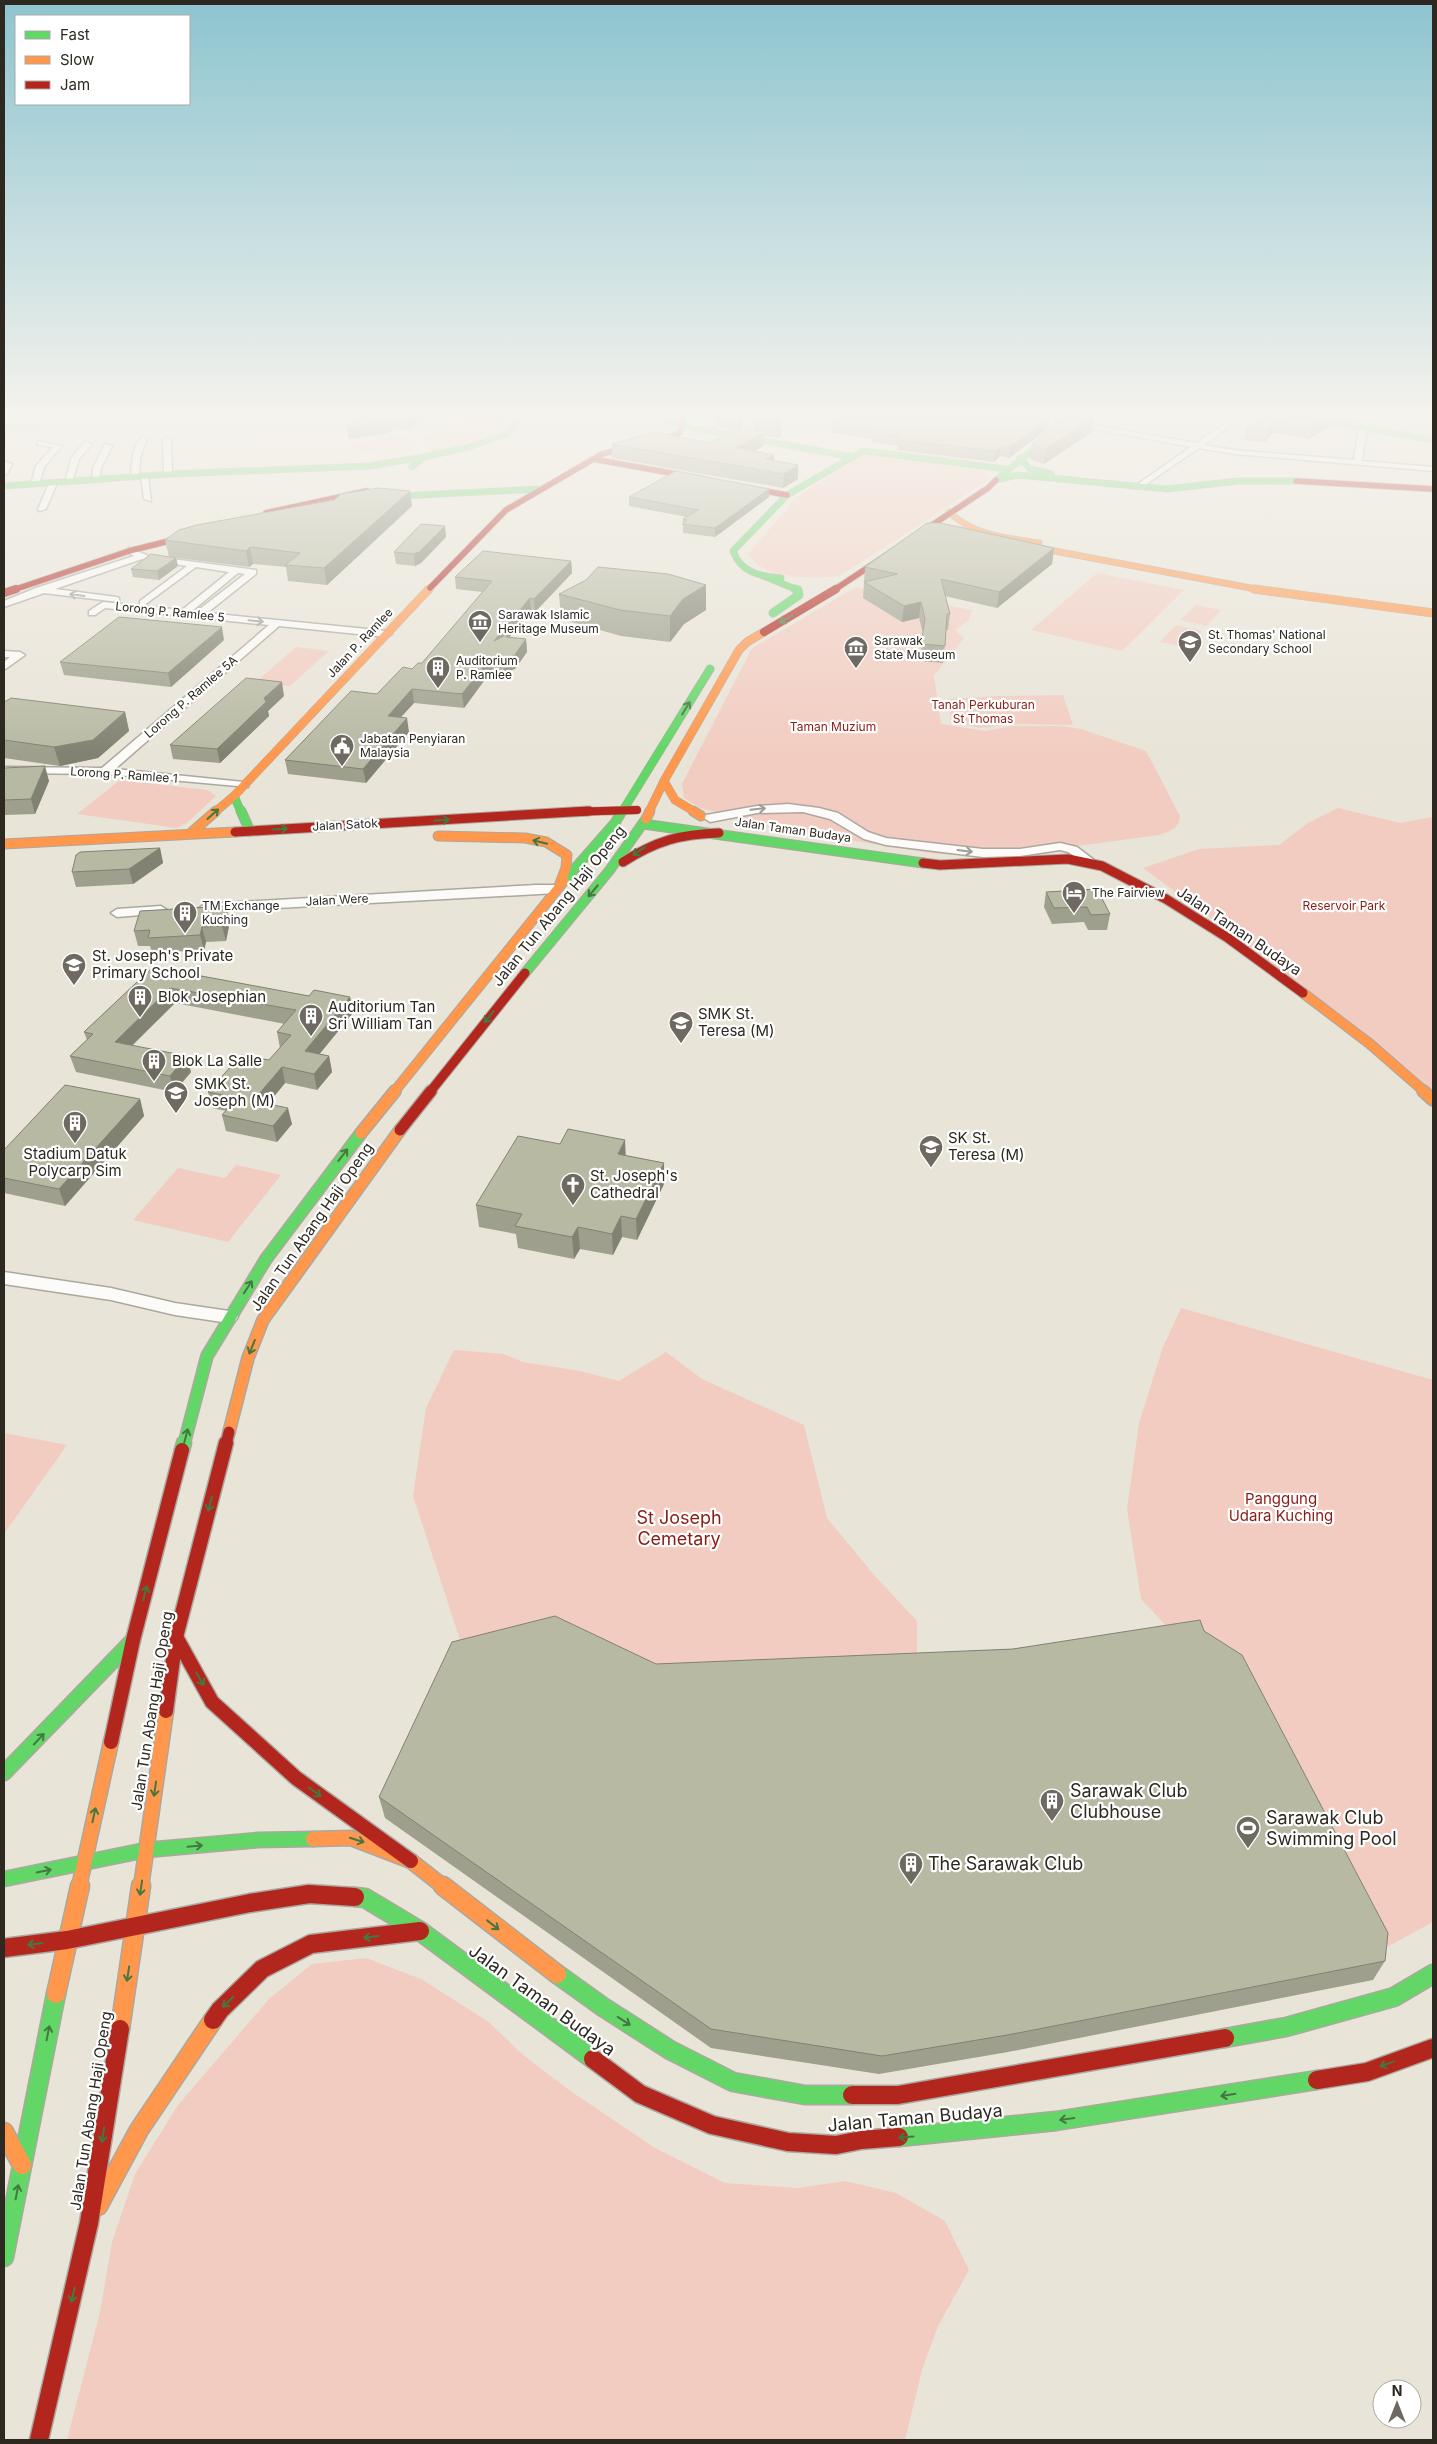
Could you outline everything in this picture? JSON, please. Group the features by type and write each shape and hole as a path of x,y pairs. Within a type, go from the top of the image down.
{"main road":[{"name":"Jalan P. Ramlee","path":"192,832 234,796 487,527"},
{"path":"737,635 792,602 799,595 798,590 792,586 741,568 734,560 733,551 756,527"},
{"name":"Jalan Tun Abang Haji Openg","path":"40,2440 89,2223 136,1926 176,1637 248,1358 263,1320 392,1140 464,1048 609,871 643,824 655,812 664,780 704,714 739,650 747,642 828,594 927,527"},
{"path":"968,527 1030,541 1290,588 1433,607"},
{"path":"4,586 89,557 208,529 129,550 4,593"},
{"path":"918,533 949,531 1235,586 1433,613"},
{"path":"763,576 804,581"},
{"path":"822,582 850,579"},
{"name":"Jalan Tun Abang Haji Openg","path":"4,2257 67,1940 133,1640 207,1356 229,1317 266,1260 325,1178 557,889 615,823 716,658"},
{"path":"634,769 673,728"},
{"path":"664,780 675,800 706,817"},
{"path":"234,796 250,831"},
{"path":"524,815 595,801"},
{"path":"623,809 655,812"},
{"name":"Jalan Satok","path":"4,844 623,809"},
{"name":"Jalan Taman Budaya","path":"676,814 748,824"},
{"path":"595,824 615,823"},
{"name":"Jalan Taman Budaya","path":"615,823 643,824 719,833 940,865 1060,859 1102,866 1166,899 1228,938 1354,1030 1411,1078 1433,1100"},
{"path":"536,828 429,835 525,838 546,842 567,855 566,868 557,889"},
{"name":"Jalan Satok","path":"4,837 192,832 219,833"},
{"path":"609,871 648,844 665,836 719,833"},
{"name":"Jalan Taman Budaya","path":"795,833 826,840 941,857 966,863"},
{"path":"4,855 40,854"},
{"path":"176,1637 212,1702 296,1778 412,1861"},
{"path":"4,1773 133,1640"},
{"name":"Jalan Taman Budaya","path":"4,1879 146,1850 258,1840 351,1838 412,1861 507,1936 603,2007 670,2050 733,2082 805,2095 898,2095 1286,2027 1394,1996 1433,1974"},
{"name":"Jalan Taman Budaya","path":"4,1948 67,1940 250,1903 309,1894 365,1898 420,1931 640,2094 712,2125 788,2142 836,2145 861,2140 966,2133 1126,2111 1367,2072 1433,2048"},
{"path":"89,2223 139,2130 195,2046 220,2010 262,1968 311,1944 420,1931"},
{"path":"4,2132 22,2165"}],"street":[{"path":"129,550 142,556 253,572 198,615"},
{"path":"4,604 39,590 142,556"},
{"path":"143,603 195,564"},
{"path":"39,590 143,603 186,611 236,570"},
{"name":"Lorong P. Ramlee 5","path":"379,643 92,613 103,605 186,611 198,615 388,634"},
{"name":"Lorong P. Ramlee 5A","path":"105,771 277,623"},
{"path":"4,654 20,655 4,667"},
{"name":"Lorong P. Ramlee 1","path":"4,770 105,771 244,785"},
{"path":"706,817 758,808 790,807 820,811 837,818 872,838 890,842 1007,854 1061,845 1076,850 1092,863"},
{"name":"Jalan Were","path":"194,908 536,888 557,889"},
{"path":"117,913 175,910"},
{"path":"4,1278 112,1294 175,1309 229,1317"}],"green space":[{"path":"771,527 915,527 839,576 789,576 765,569 755,563 748,554"},
{"path":"1097,573 1184,590 1122,651 1031,630"},
{"name":"Taman Muzium","path":"856,587 972,610 969,620 955,630 964,638 934,676 941,724 986,731 1012,726 1060,726 1081,729 1146,751 1180,816 1176,827 1159,835 1004,856 937,854 836,838 741,818 700,808 684,798 682,784 752,648"},
{"path":"1196,605 1221,610 1206,626 1180,620"},
{"path":"1176,625 1202,631 1186,647 1160,642"},
{"path":"296,647 329,651 290,686 256,682"},
{"name":"Tanah Perkuburan St Thomas","path":"1063,695 1073,725 1012,724 980,728 951,721 948,699 995,696"},
{"path":"120,780 207,790 216,796 188,822 177,828 77,814"},
{"name":"Reservoir Park","path":"1338,808 1400,823 1433,817 1433,1093 1268,960 1143,868 1199,849 1279,845 1308,823"},
{"path":"236,1165 281,1175 228,1242 133,1220 178,1168 225,1178"},
{"name":"Panggung Udara Kuching","path":"1181,1308 1433,1380 1433,1922 1376,1953 1182,1643 1141,1599 1127,1509 1139,1423 1163,1347"},
{"name":"St Joseph Cemetary","path":"454,1350 504,1354 523,1362 580,1371 619,1381 666,1352 702,1379 804,1425 827,1518 875,1576 917,1621 917,1670 662,1683 463,1649 413,1496 426,1408"},
{"path":"4,1433 67,1445 4,1534"},
{"path":"366,1958 421,1979 489,2022 522,2054 569,2090 655,2148 725,2183 798,2188 845,2181 896,2193 945,2221 969,2270 938,2326 922,2370 905,2440 67,2440 100,2312 112,2242 135,2174 178,2105 269,1999 312,1964"}],"building":[{"path":"190,527 370,527 324,568 285,565 300,553 250,547 246,551 165,540 179,530"},
{"path":"418,527 444,527 419,552 414,554 394,552"},
{"path":"921,527 959,527 1054,548 999,592 941,579 950,614 947,614 945,646 921,644 925,619 921,602 904,606 864,582 898,574 865,567"},
{"path":"483,551 571,561 534,599 530,598 494,641 508,634 506,637 526,639 514,656 503,658 491,657 462,694 412,689 388,716 407,718 363,769 285,760 351,691 377,694 403,667 412,669 418,663 422,663 492,581 455,577"},
{"path":"151,554 176,558 157,571 131,569"},
{"path":"598,567 668,574 706,585 683,599 670,616 620,610 559,594 586,580"},
{"path":"119,617 222,627 168,673 60,662"},
{"path":"246,678 282,682 264,698 266,702 217,749 170,745"},
{"path":"11,698 125,712 93,740 54,747 4,740 4,701"},
{"path":"45,766 31,799 4,800 4,768"},
{"path":"160,848 129,869 72,872 76,855 80,852"},
{"path":"1097,889 1110,914 1091,915 1087,907 1054,908 1046,892"},
{"path":"226,906 222,926 202,927 200,935 148,938 150,930 134,931 140,911"},
{"path":"153,967 309,996 314,990 350,997 305,1051 329,1056 314,1074 282,1067 253,1101 288,1108 273,1126 222,1115 237,1098 208,1092 241,1055 269,1060 291,1035 277,1032 296,1010 170,988 115,1042 187,1056 170,1076 70,1056 93,1034 84,1032"},
{"name":"Stadium Datuk Polycarp Sim","path":"65,1085 140,1099 59,1189 4,1178 4,1150"},
{"name":"St. Joseph's Cathedral","path":"568,1129 625,1140 618,1154 664,1163 636,1219 621,1216 612,1234 578,1227 572,1237 515,1226 522,1214 476,1205 518,1136 560,1144"},
{"name":"The Sarawak Club","path":"555,1616 656,1664 1013,1649 1200,1620 1204,1631 1242,1655 1388,1933 1385,1961 1013,2034 882,2056 711,2029 379,1797 452,1642"}],"traffic: fast":[{"path":"756,527 733,551 736,559 740,565 759,575 781,578"},
{"path":"763,576 798,590 799,595 773,613"},
{"path":"564,881 615,823 710,669"},
{"path":"234,796 250,831"},
{"path":"525,973 609,871 646,819"},
{"path":"643,824 923,863"},
{"path":"182,1450 207,1356 266,1259 325,1178 361,1133"},
{"path":"4,1773 133,1640"},
{"path":"4,1879 146,1850 258,1840 313,1839"},
{"path":"355,1897 365,1898 420,1931 593,2059"},
{"path":"557,1974 603,2007 670,2050 733,2082 805,2095 852,2095"},
{"path":"1225,2038 1286,2027 1394,1997 1433,1974"},
{"path":"4,2257 56,1994"},
{"path":"899,2137 1004,2128 1056,2121 1317,2080"}],"traffic: slow":[{"path":"968,527 1003,538 1039,543"},
{"path":"1023,545 1281,594 1433,613"},
{"path":"192,832 234,796 430,588"},
{"path":"646,819 664,781 739,650 747,642 764,632"},
{"path":"664,781 675,800 701,816"},
{"path":"4,844 235,832"},
{"path":"438,836 525,838 546,842 567,855 566,868 559,886"},
{"path":"361,1133 564,881"},
{"path":"1303,993 1386,1057 1433,1100"},
{"path":"229,1432 248,1358 263,1320 400,1130"},
{"path":"120,2029 166,1711"},
{"path":"56,1994 111,1742"},
{"path":"313,1839 351,1838 411,1861 557,1974"},
{"path":"98,2206 139,2130 213,2020"},
{"path":"4,2132 22,2165"}],"traffic: jam":[{"path":"430,588 489,527"},
{"path":"764,632 828,594 929,527"},
{"path":"4,593 129,551 197,534"},
{"path":"235,832 623,809 637,810"},
{"path":"623,862 647,847 668,839 679,836 719,833"},
{"path":"923,863 940,865 1068,859 1102,866 1166,899 1228,938 1303,993"},
{"path":"400,1130 525,973"},
{"path":"166,1711 176,1637 229,1432"},
{"path":"111,1742 133,1640 182,1450"},
{"path":"176,1637 212,1702 296,1778 411,1861"},
{"path":"4,1948 67,1940 250,1903 309,1894 355,1897"},
{"path":"213,2020 220,2010 262,1969 311,1944 420,1931"},
{"path":"39,2440 89,2223 120,2029"},
{"path":"852,2095 898,2095 1225,2038"},
{"path":"1317,2080 1367,2072 1433,2048"},
{"path":"593,2059 640,2094 712,2125 788,2142 836,2145 861,2140 899,2137"}],"place":[{"name":"Sarawak Islamic Heritage Museum","path":"480,643"},
{"name":"St. Thomas' National Secondary School","path":"1190,663"},
{"name":"Sarawak State Museum","path":"856,669"},
{"name":"Auditorium P. Ramlee","path":"438,689"},
{"name":"Jabatan Penyiaran Malaysia","path":"342,767"},
{"name":"The Fairview","path":"1074,914"},
{"name":"TM Exchange Kuching","path":"185,934"},
{"name":"St. Joseph's Private Primary School","path":"74,986"},
{"name":"Blok Josephian","path":"140,1018"},
{"name":"Auditorium Tan Sri William Tan","path":"311,1037"},
{"name":"SMK St. Teresa (M)","path":"681,1044"},
{"name":"Blok La Salle","path":"154,1082"},
{"name":"SMK St. Joseph (M)","path":"176,1114"},
{"name":"Stadium Datuk Polycarp Sim","path":"75,1144"},
{"name":"SK St. Teresa (M)","path":"931,1168"},
{"name":"St. Joseph's Cathedral","path":"573,1206"},
{"name":"Sarawak Club Clubhouse","path":"1052,1822"},
{"name":"Sarawak Club Swimming Pool","path":"1248,1849"},
{"name":"The Sarawak Club","path":"911,1885"}]}
